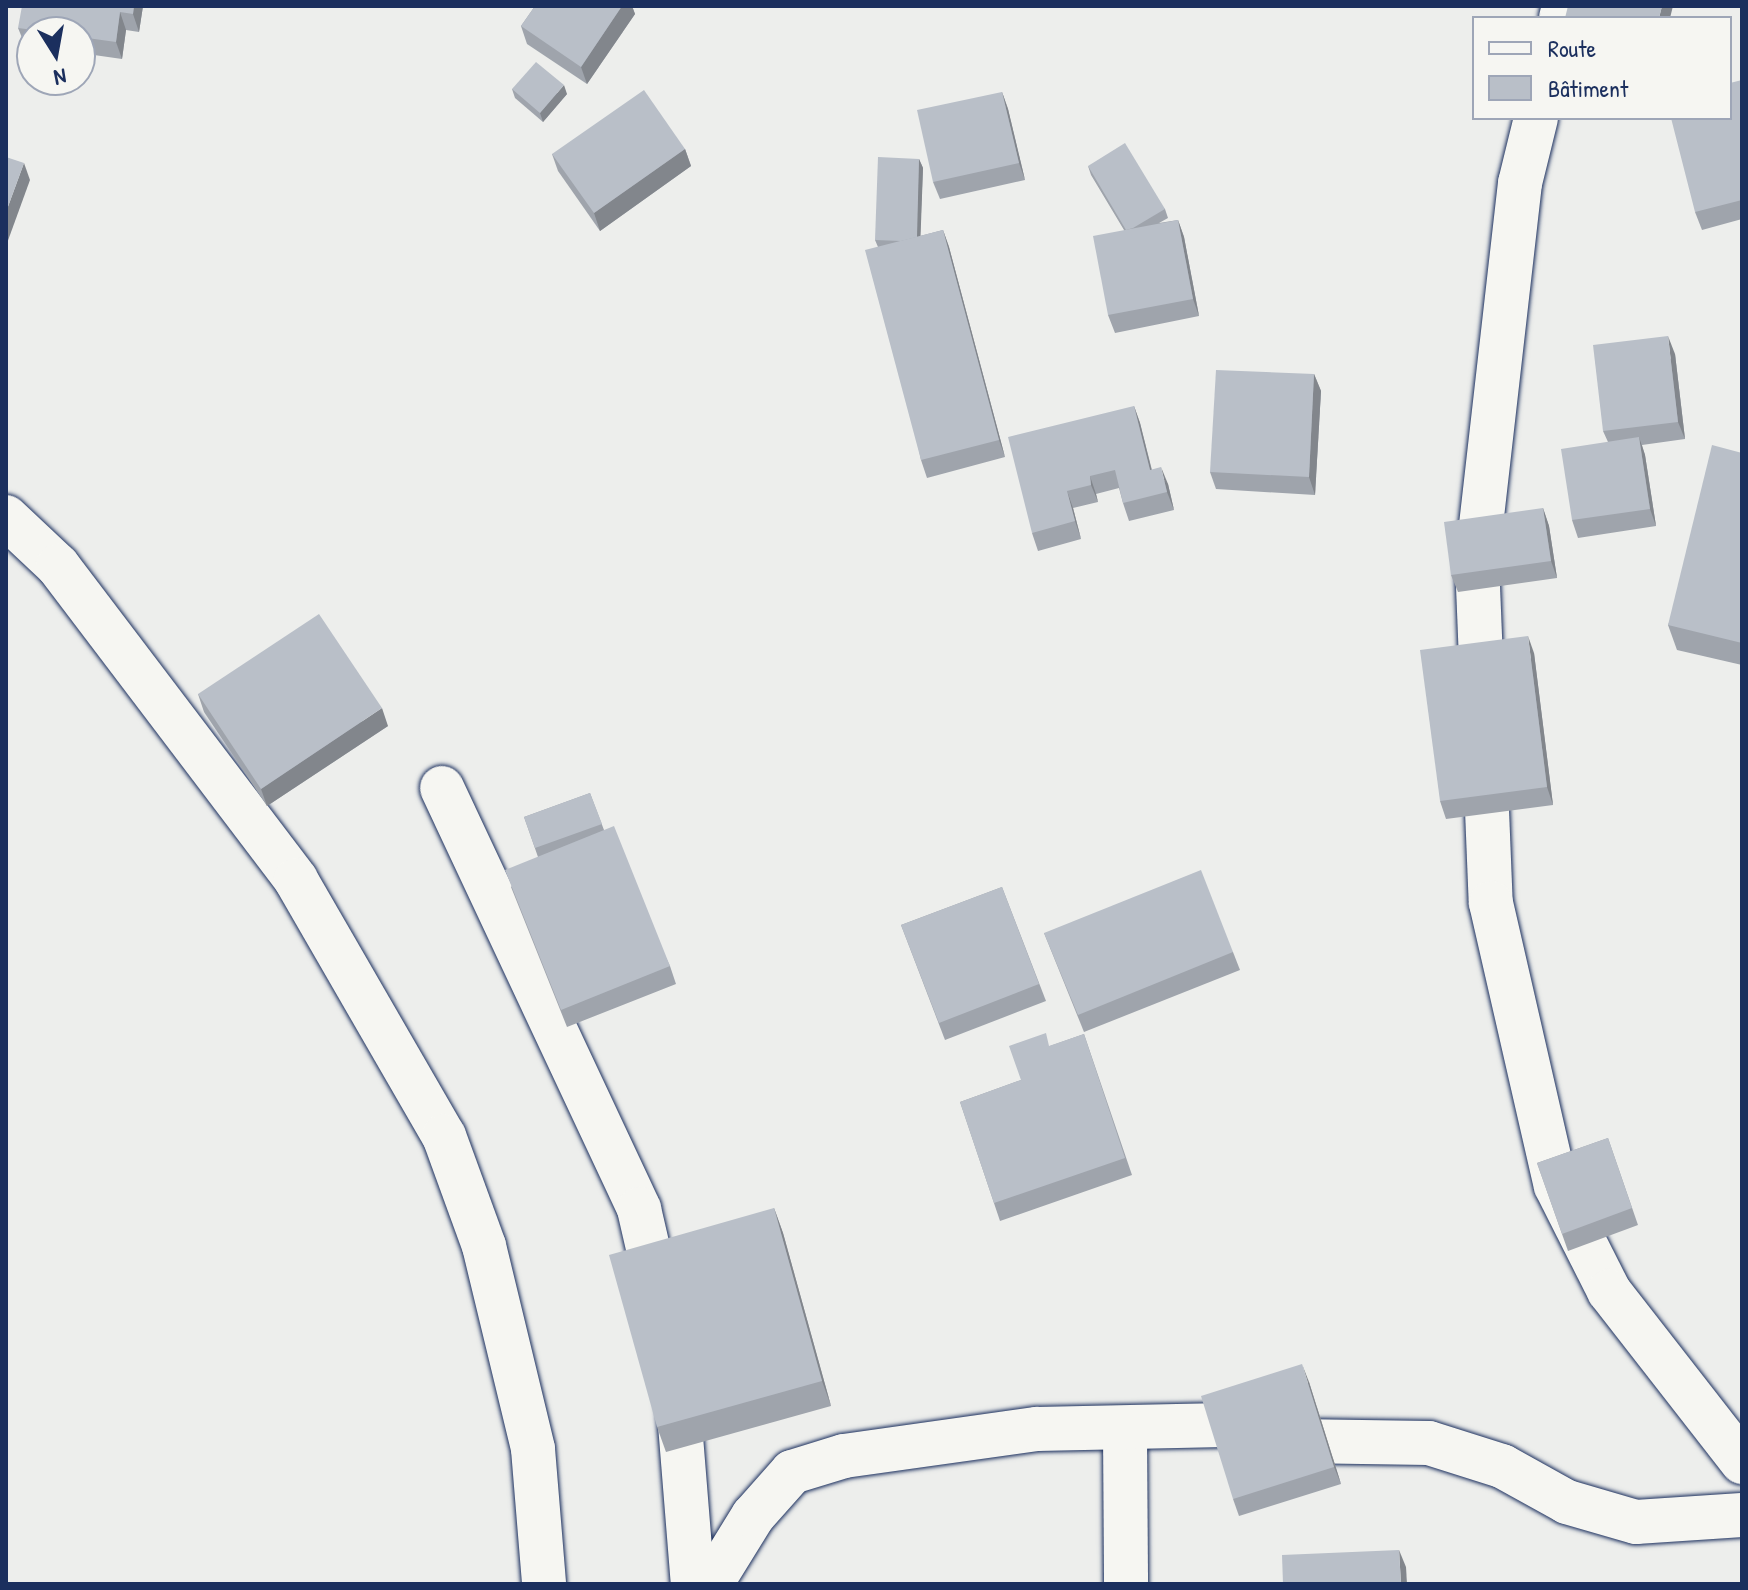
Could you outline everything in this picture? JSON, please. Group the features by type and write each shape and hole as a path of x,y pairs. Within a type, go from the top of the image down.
{"street":[{"path":"1536,120 1520,183 1477,561 1491,903 1556,1186 1609,1291 1742,1462"},
{"path":"6,517 58,566 296,880 444,1136 484,1246 533,1449 544,1584"},
{"path":"442,788 639,1209 675,1363 693,1584"},
{"path":"711,1584 753,1516 792,1472 844,1456 1037,1429 1125,1432 1224,1425 1297,1441 1429,1443 1502,1466 1567,1502 1636,1522 1742,1515"},
{"path":"1125,1432 1126,1584"}],"building":[{"path":"22,6 134,6 133,14 120,12 116,42 96,39 96,16 20,16"},
{"path":"535,6 622,6 581,67 521,26"},
{"path":"1568,6 1662,6 1660,16 1566,16"},
{"path":"536,62 564,85 540,113 512,89"},
{"path":"1742,80 1742,200 1695,212 1672,120 1732,120 1732,82"},
{"path":"644,90 685,149 594,213 552,154"},
{"path":"1002,92 1019,163 933,182 917,110"},
{"path":"1125,143 1165,209 1126,230 1088,166"},
{"path":"6,157 24,163 6,212"},
{"path":"878,157 919,159 917,237 901,241 875,240"},
{"path":"1178,220 1193,299 1108,315 1093,236"},
{"path":"943,230 999,440 921,460 865,250"},
{"path":"1668,336 1678,422 1603,431 1593,345"},
{"path":"1216,370 1314,374 1309,477 1210,472"},
{"path":"1134,406 1150,470 1161,467 1167,492 1123,503 1115,470 1090,476 1091,485 1067,491 1075,521 1032,533 1008,437"},
{"path":"1639,437 1650,509 1572,520 1561,449"},
{"path":"1712,445 1742,453 1742,643 1668,625"},
{"path":"1543,508 1551,561 1451,575 1444,522"},
{"path":"319,614 382,708 261,789 198,694"},
{"path":"1528,636 1547,787 1440,801 1420,650"},
{"path":"590,793 602,824 535,848 524,817"},
{"path":"614,826 670,966 561,1010 505,870"},
{"path":"1201,870 1233,952 1078,1015 1044,933"},
{"path":"1002,887 1039,984 939,1023 901,925"},
{"path":"1046,1033 1049,1046 1084,1034 1125,1158 994,1203 960,1102 1021,1080 1009,1046"},
{"path":"1608,1138 1632,1208 1562,1234 1537,1163"},
{"path":"774,1208 822,1381 657,1427 609,1255"},
{"path":"1302,1364 1334,1467 1233,1499 1201,1396"},
{"path":"1399,1550 1401,1584 1283,1584 1282,1555"}]}
